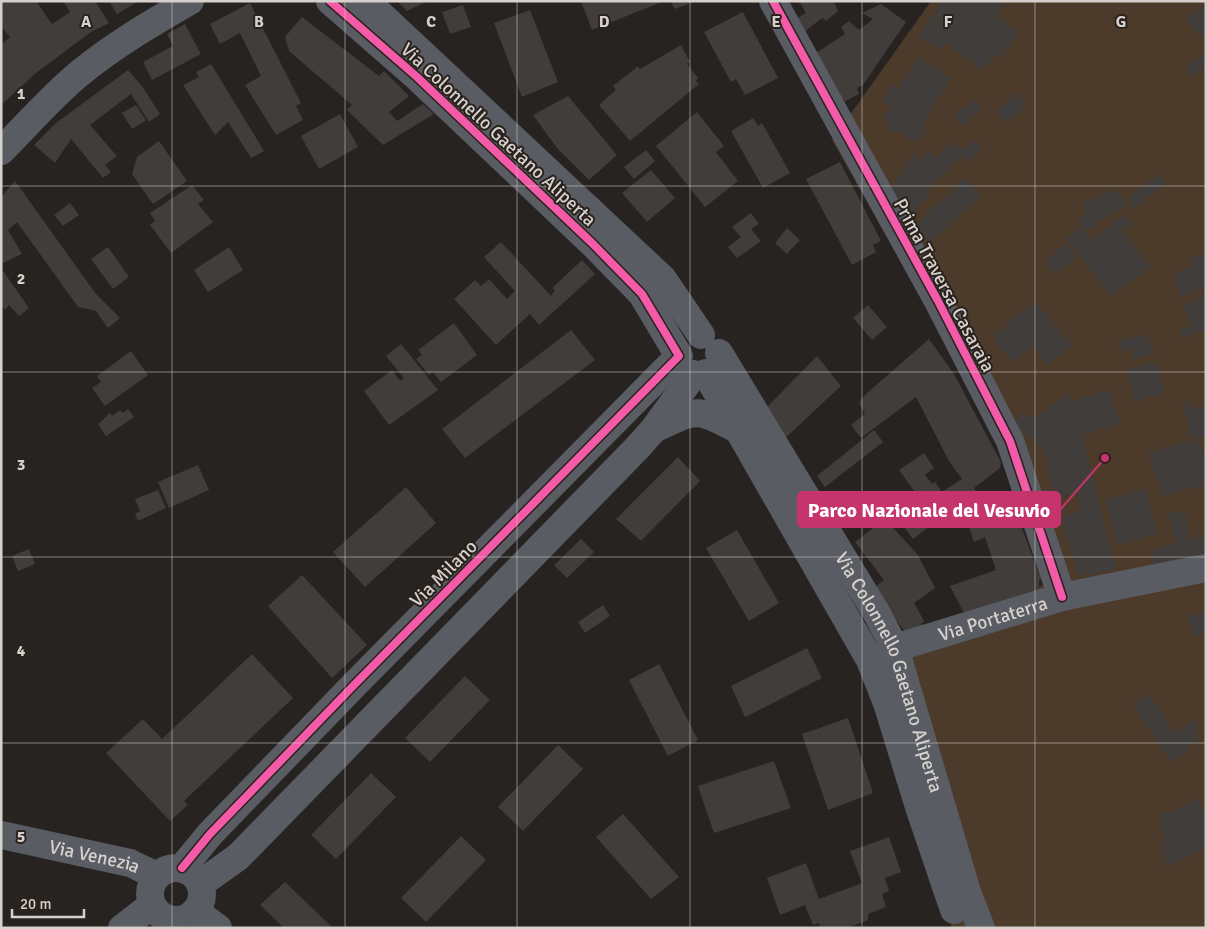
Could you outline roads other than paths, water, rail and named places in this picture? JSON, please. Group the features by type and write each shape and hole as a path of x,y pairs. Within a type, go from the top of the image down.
{"street":[{"path":"1,152 54,96 80,73 114,46 190,1"},
{"name":"Via Colonnello Gaetano Aliperta","path":"330,1 417,77 592,243 642,294 700,358 877,614 895,648 967,892 981,928"},
{"name":"Via Colonnello Gaetano Aliperta","path":"366,1 663,280 700,358 737,429 786,510 870,660 887,703 919,807 960,928"},
{"name":"Prima Traversa Casaraia","path":"773,1 938,301 1010,441 1062,597"},
{"path":"158,917 150,890 179,876 238,858 654,429 700,358"},
{"name":"Via Milano","path":"179,876 210,834 313,728 700,358"},
{"path":"654,429 689,413 702,412 737,429"},
{"name":"Via Portaterra","path":"870,660 895,648 1062,597 1206,568"},
{"name":"Via Venezia","path":"1,835 130,863 179,876"},
{"path":"122,928 158,917 181,919 195,911 202,898 179,876"},
{"path":"195,911 218,928"}],"place":[{"name":"Parco Nazionale del Vesuvio","path":"1105,458"}]}
